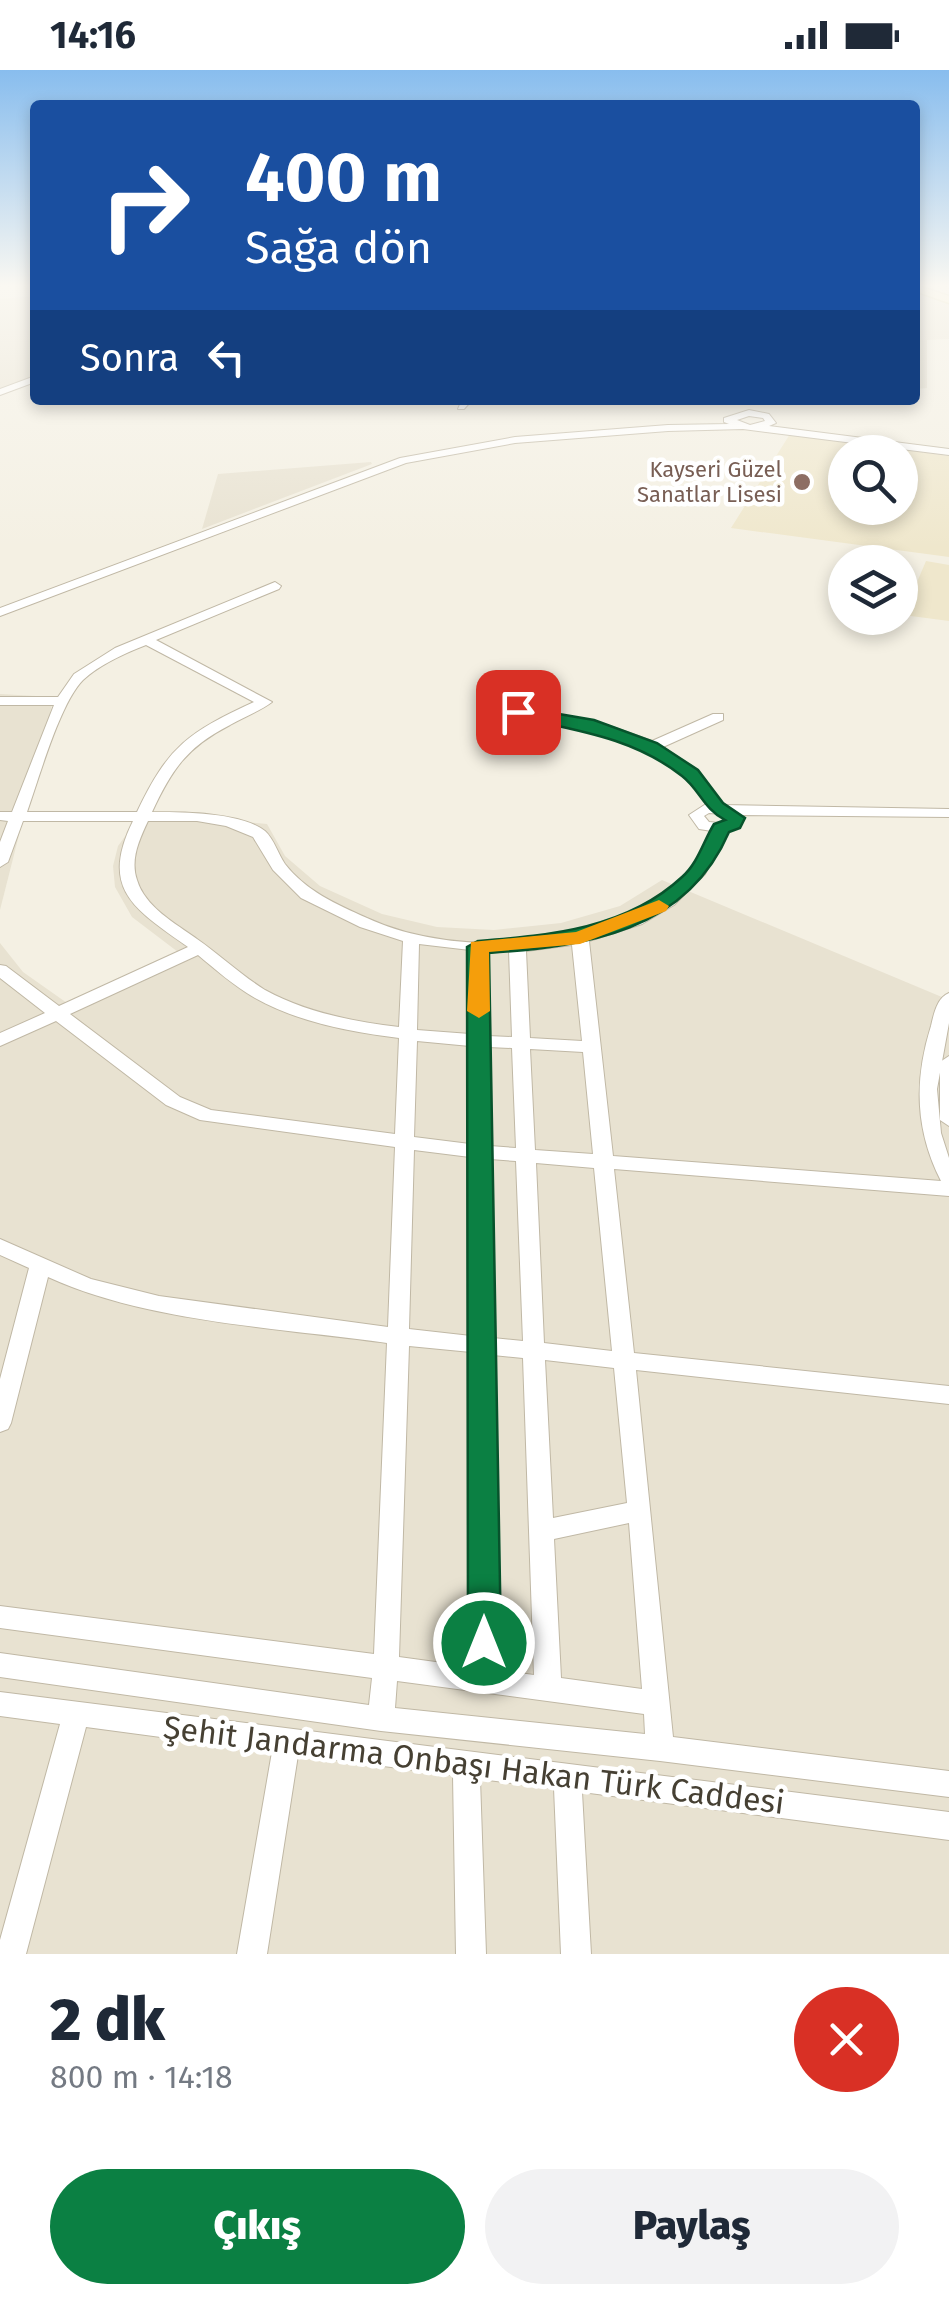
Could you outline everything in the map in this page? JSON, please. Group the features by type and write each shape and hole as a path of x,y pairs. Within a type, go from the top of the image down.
{"street":[{"path":"0,392 30,382"},
{"path":"740,405 729,417 729,423 740,427"},
{"path":"759,428 771,423 760,405"},
{"path":"668,428 729,417 768,417 949,450"},
{"path":"0,612 404,460 515,440 668,428 740,427 949,450"},
{"path":"0,862 9,816 62,701 87,670 146,640 276,586"},
{"path":"146,640 265,702 216,726 178,755 158,782 127,854 133,892 144,910 263,995 333,1020 407,1032 591,1048"},
{"path":"0,701 62,701"},
{"path":"518,712 588,724 651,747 692,774 724,817"},
{"path":"651,747 718,717"},
{"path":"724,817 949,813"},
{"path":"9,816 208,818 248,828 264,838 279,867 308,895 342,914 412,938 478,947 580,938 642,915 675,895 702,867 724,817"},
{"path":"724,817 949,822"},
{"path":"381,1719 412,938"},
{"path":"580,938 640,1511 660,1748"},
{"path":"517,946 548,1688"},
{"path":"478,947 485,1680"},
{"path":"0,1040 200,948"},
{"path":"0,970 174,1101 196,1112 480,1152 949,1189"},
{"path":"949,998 929,1055 925,1088 930,1129 949,1179"},
{"path":"949,1062 949,1120"},
{"path":"0,1246 85,1284 146,1301 396,1336 949,1395"},
{"path":"0,1423 40,1266"},
{"path":"541,1531 640,1511"},
{"path":"0,1617 656,1702"},
{"name":"Şehit Jandarma Onbaşı Hakan Türk Caddesi","path":"0,1666 381,1719 949,1784"},
{"name":"Şehit Jandarma Onbaşı Hakan Türk Caddesi","path":"0,1704 949,1826"},
{"path":"11,1954 76,1714"},
{"path":"252,1954 287,1742"},
{"path":"466,1764 472,1954"},
{"path":"567,1778 576,1954"}],"shaded area":[{"path":"0,373 30,373 30,383 0,392"},
{"path":"920,373 927,373 927,388 920,389"},
{"name":"Kayseri Güzel Sanatlar Lisesi","path":"790,434 828,439 828,525 918,525 918,452 949,456 949,557 918,553 918,545 859,545 731,528"},
{"path":"372,464 202,529 218,474"},
{"path":"926,561 949,565 949,621 918,617 918,580"},
{"path":"0,694 54,697 0,910"},
{"path":"142,813 267,824 285,856 320,886 382,914 437,927 494,930 561,923 620,906 662,880 949,1000 949,1954 0,1954 0,943 23,972 67,1003 178,952 132,917 115,887 113,866 118,846"}],"slow traffic":[{"path":"479,1011 478,947 580,938 659,906"}],"place":[{"name":"Kayseri Güzel Sanatlar Lisesi","path":"802,482"}],"route":[{"path":"484,1643 478,947 580,938 655,909 690,881 707,859 721,828 734,824 736,818 727,810 716,808 692,774 651,747 588,724 518,712"}]}
